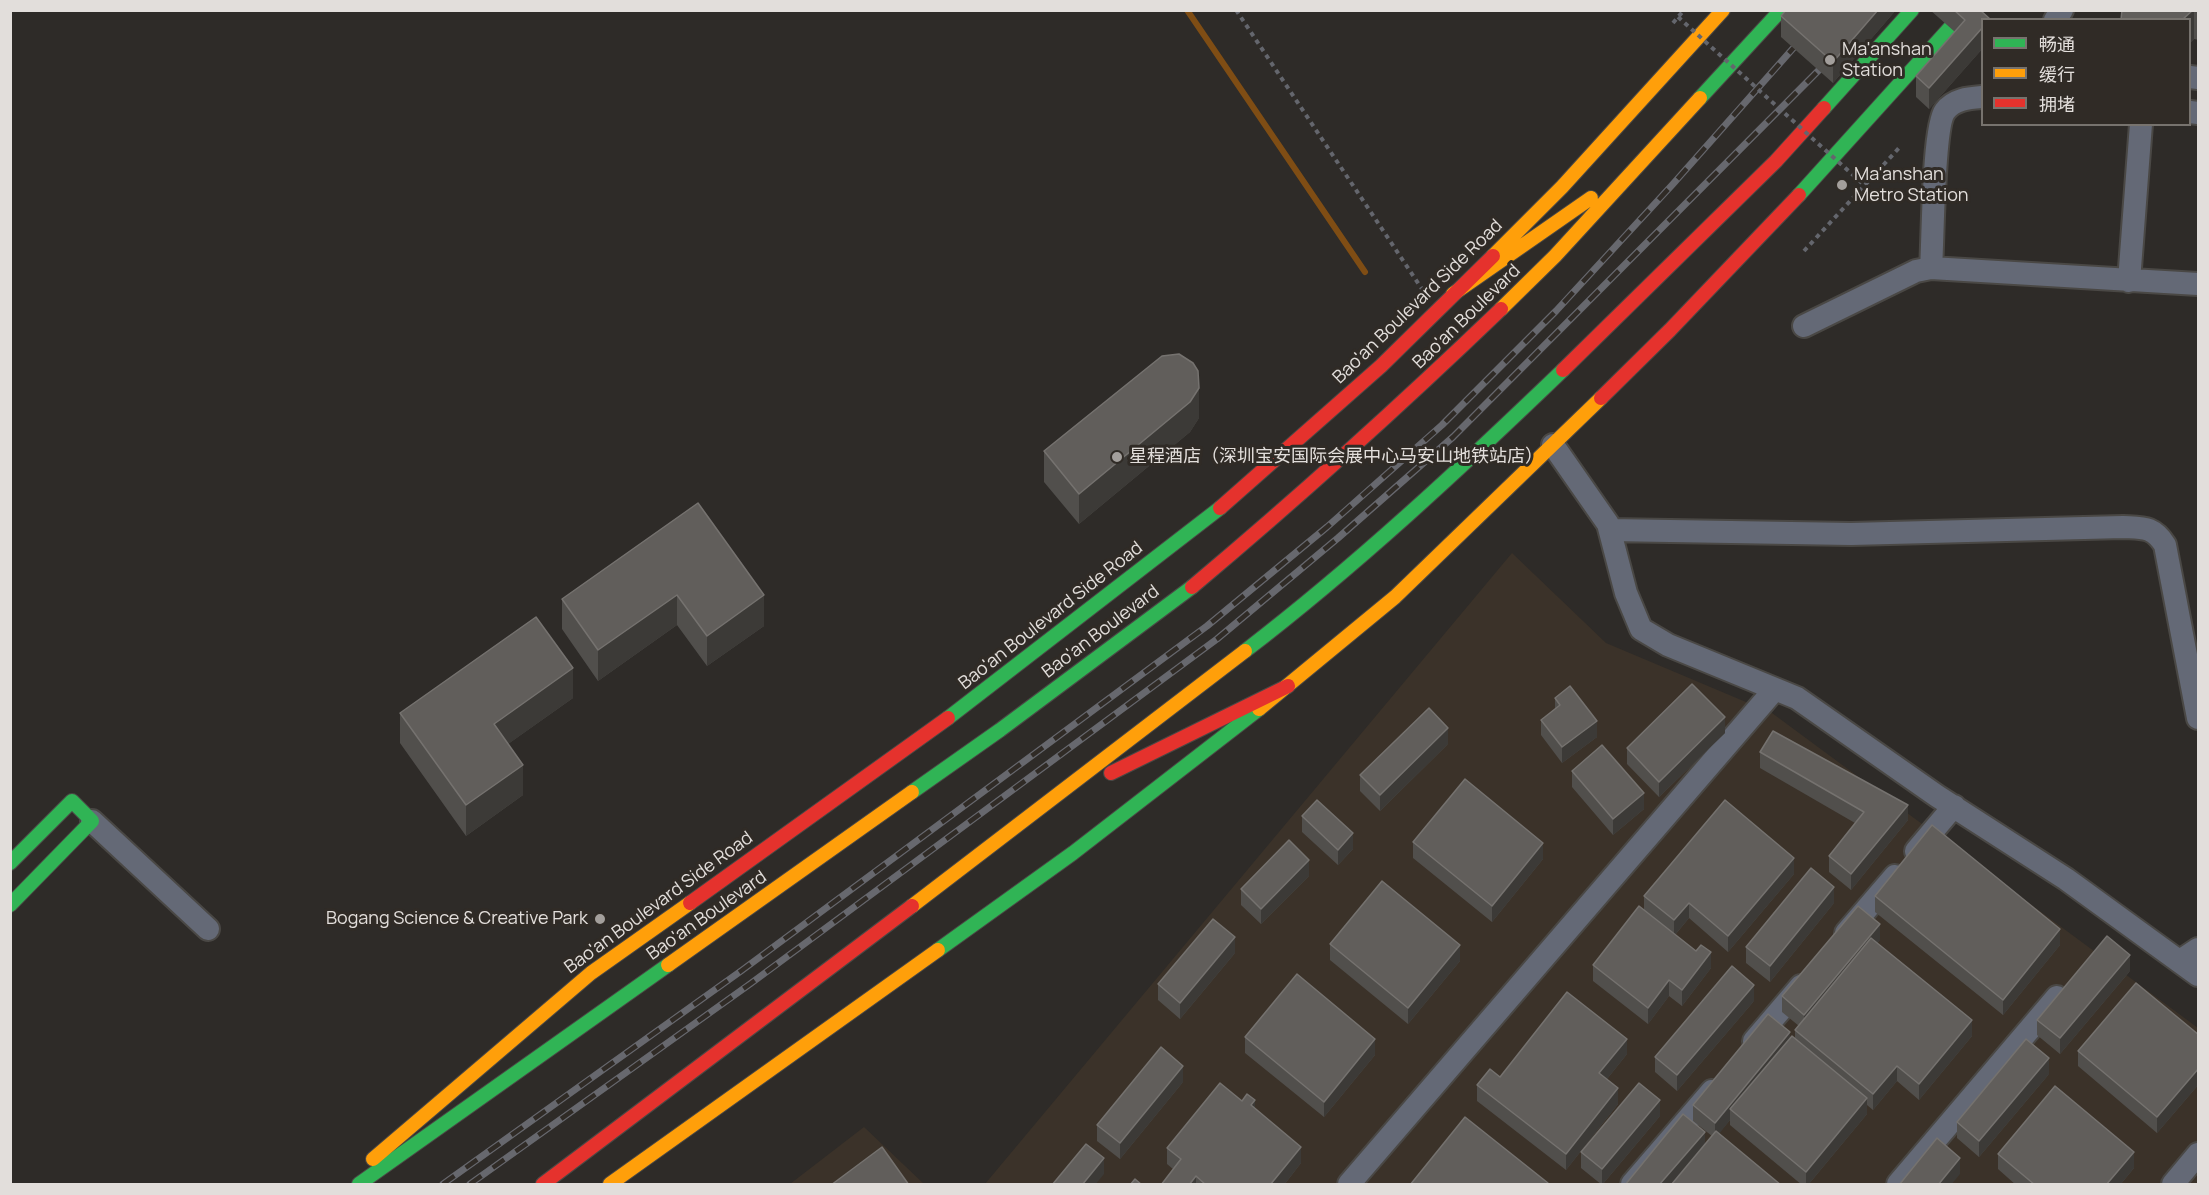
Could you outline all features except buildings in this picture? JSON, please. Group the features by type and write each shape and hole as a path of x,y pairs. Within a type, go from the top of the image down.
{"main road":[{"name":"Bao'an Boulevard Side Road","path":"343,1185 591,973 973,700 1214,513 1381,366 1562,187 1722,10"},
{"name":"Bao'an Boulevard","path":"359,1185 1000,730 1190,589 1292,503 1421,387 1555,256 1781,10"},
{"path":"543,1185 1050,802 1296,612 1469,460 1627,309 1776,161 1912,10"},
{"path":"610,1185 1073,853 1288,686 1395,597 1670,330 1786,209 1968,10"},
{"path":"1453,294 1646,159"},
{"path":"1050,802 1288,686"},
{"path":"10,863 72,801 92,821 10,905"}],"street":[{"path":"1968,10 1981,20"},
{"path":"1931,268 1937,137 1944,112 1961,99 1981,97"},
{"path":"2129,280 2141,126"},
{"path":"1804,326 1916,271 1931,268 2199,284"},
{"path":"1553,445 1608,524 1626,593 1641,629 1668,645 1797,698 1954,806 2066,879 2199,975"},
{"path":"1610,530 1851,534 2123,527 2148,529 2158,535 2164,545 2199,718"},
{"path":"1349,1185 1775,689"},
{"path":"1831,950 1954,806"},
{"path":"92,821 208,929"},
{"path":"2107,939 2122,921"},
{"path":"2180,961 2199,949"},
{"path":"1739,1058 1816,968"},
{"path":"1898,1185 2068,984"},
{"path":"1632,1185 1724,1076"},
{"path":"2173,1185 2199,1154"}],"path":[{"path":"1236,10 1423,290"},
{"path":"1684,10 1678,17 1864,185"},
{"path":"1804,251 1899,148"}],"shaded area":[{"path":"1512,553 1606,643 1772,713 2198,1028 2198,1184 985,1184"},
{"path":"864,1127 924,1184 790,1184"}],"waterway":[{"path":"1187,10 1365,272"}],"railway":[{"path":"443,1184 741,971 1207,626 1327,527 1442,425 1556,311 1673,184 1827,10"},
{"path":"470,1184 750,984 1217,639 1338,538 1453,437 1830,59"}],"traffic: fast":[{"path":"1700,98 1781,10"},
{"path":"1824,108 1912,10"},
{"path":"1799,195 1966,10"},
{"path":"1245,651 1328,585 1408,515 1563,370"},
{"path":"948,718 1220,508"},
{"path":"912,792 1000,730 1192,587"},
{"path":"938,950 1073,853 1259,709"},
{"path":"10,863 72,801 92,821 10,905"},
{"path":"359,1184 668,965"}],"traffic: slow":[{"path":"1493,256 1562,187 1723,10"},
{"path":"1501,309 1555,256 1700,98"},
{"path":"1453,294 1591,198"},
{"path":"1259,709 1395,597 1601,398"},
{"path":"912,906 1245,651"},
{"path":"668,965 912,792"},
{"path":"373,1159 591,973 690,903"},
{"path":"610,1184 938,950"}],"traffic: jam":[{"path":"1563,370 1776,161 1824,108"},
{"path":"1601,398 1670,330 1799,195"},
{"path":"1220,508 1381,366 1493,256"},
{"path":"1192,587 1349,451 1501,309"},
{"path":"1111,773 1288,686"},
{"path":"690,903 948,718"},
{"path":"543,1184 912,906"}],"place":[{"name":"Ma'anshan Station","path":"1830,60"},
{"name":"Ma'anshan Metro Station","path":"1842,185"},
{"name":"星程酒店（深圳宝安国际会展中心马安山地铁站店）","path":"1117,457"},
{"name":"Bogang Science & Creative Park","path":"600,919"}]}
